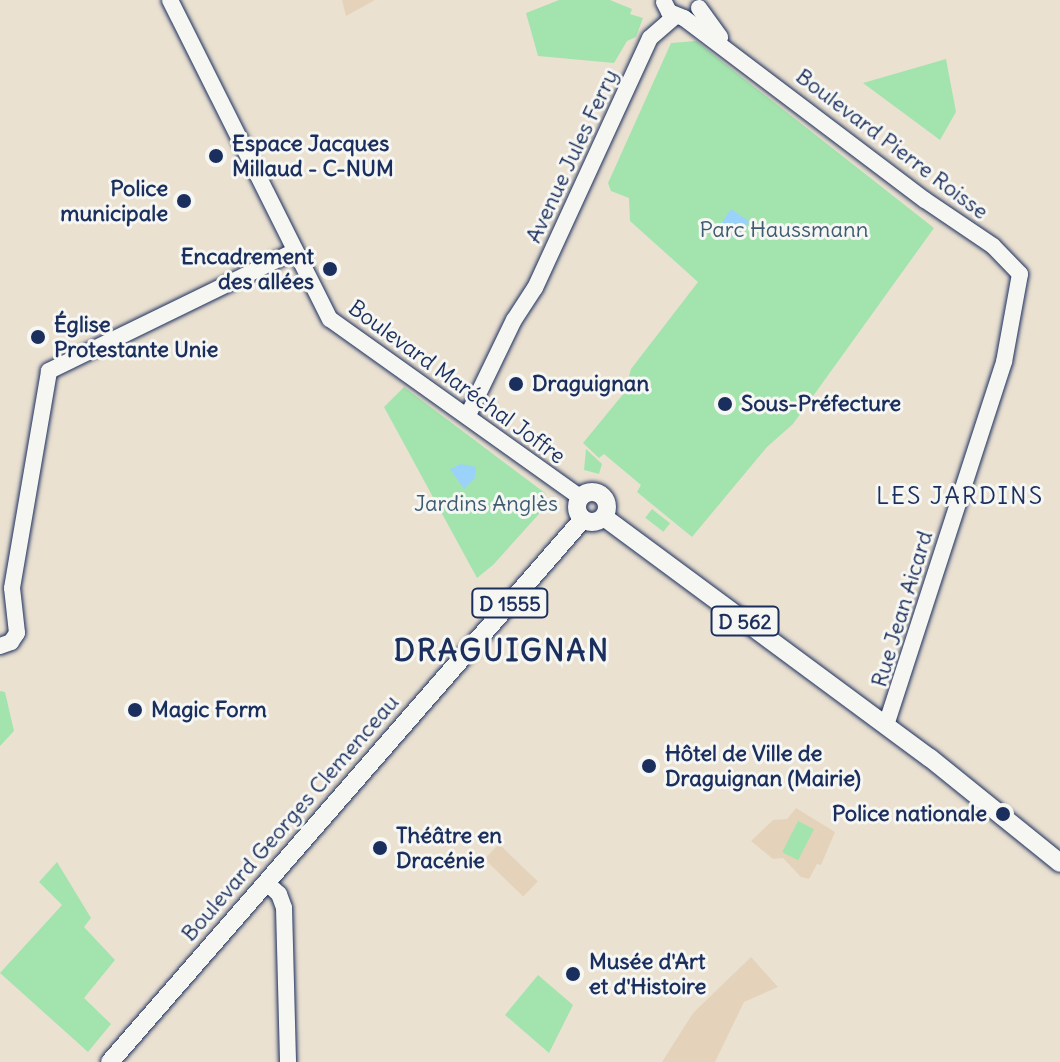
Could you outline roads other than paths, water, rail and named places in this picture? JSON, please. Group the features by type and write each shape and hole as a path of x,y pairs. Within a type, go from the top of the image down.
{"main road":[{"path":"591,492 602,495 608,506 604,517 596,522 583,519 577,509 581,498 591,492"},
{"name":"D 562","path":"604,517 889,728 1060,863"},
{"name":"Boulevard Georges Clemenceau","path":"110,1062 583,519"}],"street":[{"name":"Boulevard Maréchal Joffre","path":"170,0 330,319 581,498"},
{"path":"650,38 656,15 665,1"},
{"name":"Boulevard Pierre Roisse","path":"665,1 680,17 925,200 993,246 1020,274"},
{"name":"Boulevard Pierre Roisse","path":"701,4 733,54"},
{"name":"Avenue Jules Ferry","path":"468,415 514,320 535,288 650,38 701,4"},
{"path":"0,646 15,637 17,627 5,613 12,588 49,371 295,251"},
{"name":"Rue Jean Aicard","path":"889,728 1004,362 1020,274"},
{"path":"267,883 279,894 284,908 288,1062"}],"water":[{"path":"731,209 749,221 737,240 719,227"},
{"path":"461,464 476,467 475,478 464,489 450,469"}],"place":[{"name":"Espace Jacques Millaud - C-NUM","path":"216,156"},
{"name":"Police municipale","path":"184,201"},
{"name":"Encadrement des allées","path":"330,269"},
{"name":"Église Protestante Unie","path":"38,337"},
{"name":"Draguignan","path":"516,384"},
{"name":"Sous-Préfecture","path":"725,404"},
{"name":"Magic Form","path":"135,710"},
{"name":"Hôtel de Ville de Draguignan (Mairie)","path":"649,766"},
{"name":"Police nationale","path":"1003,814"},
{"name":"Théâtre en Dracénie","path":"380,848"},
{"name":"Musée d'Art et d'Histoire","path":"573,974"}],"district":[{"name":"LES JARDINS","path":"960,496"},
{"name":"DRAGUIGNAN","path":"502,650"}],"park label":[{"name":"Parc Haussmann","path":"784,230"},
{"name":"Jardins Anglès","path":"486,504"}]}
